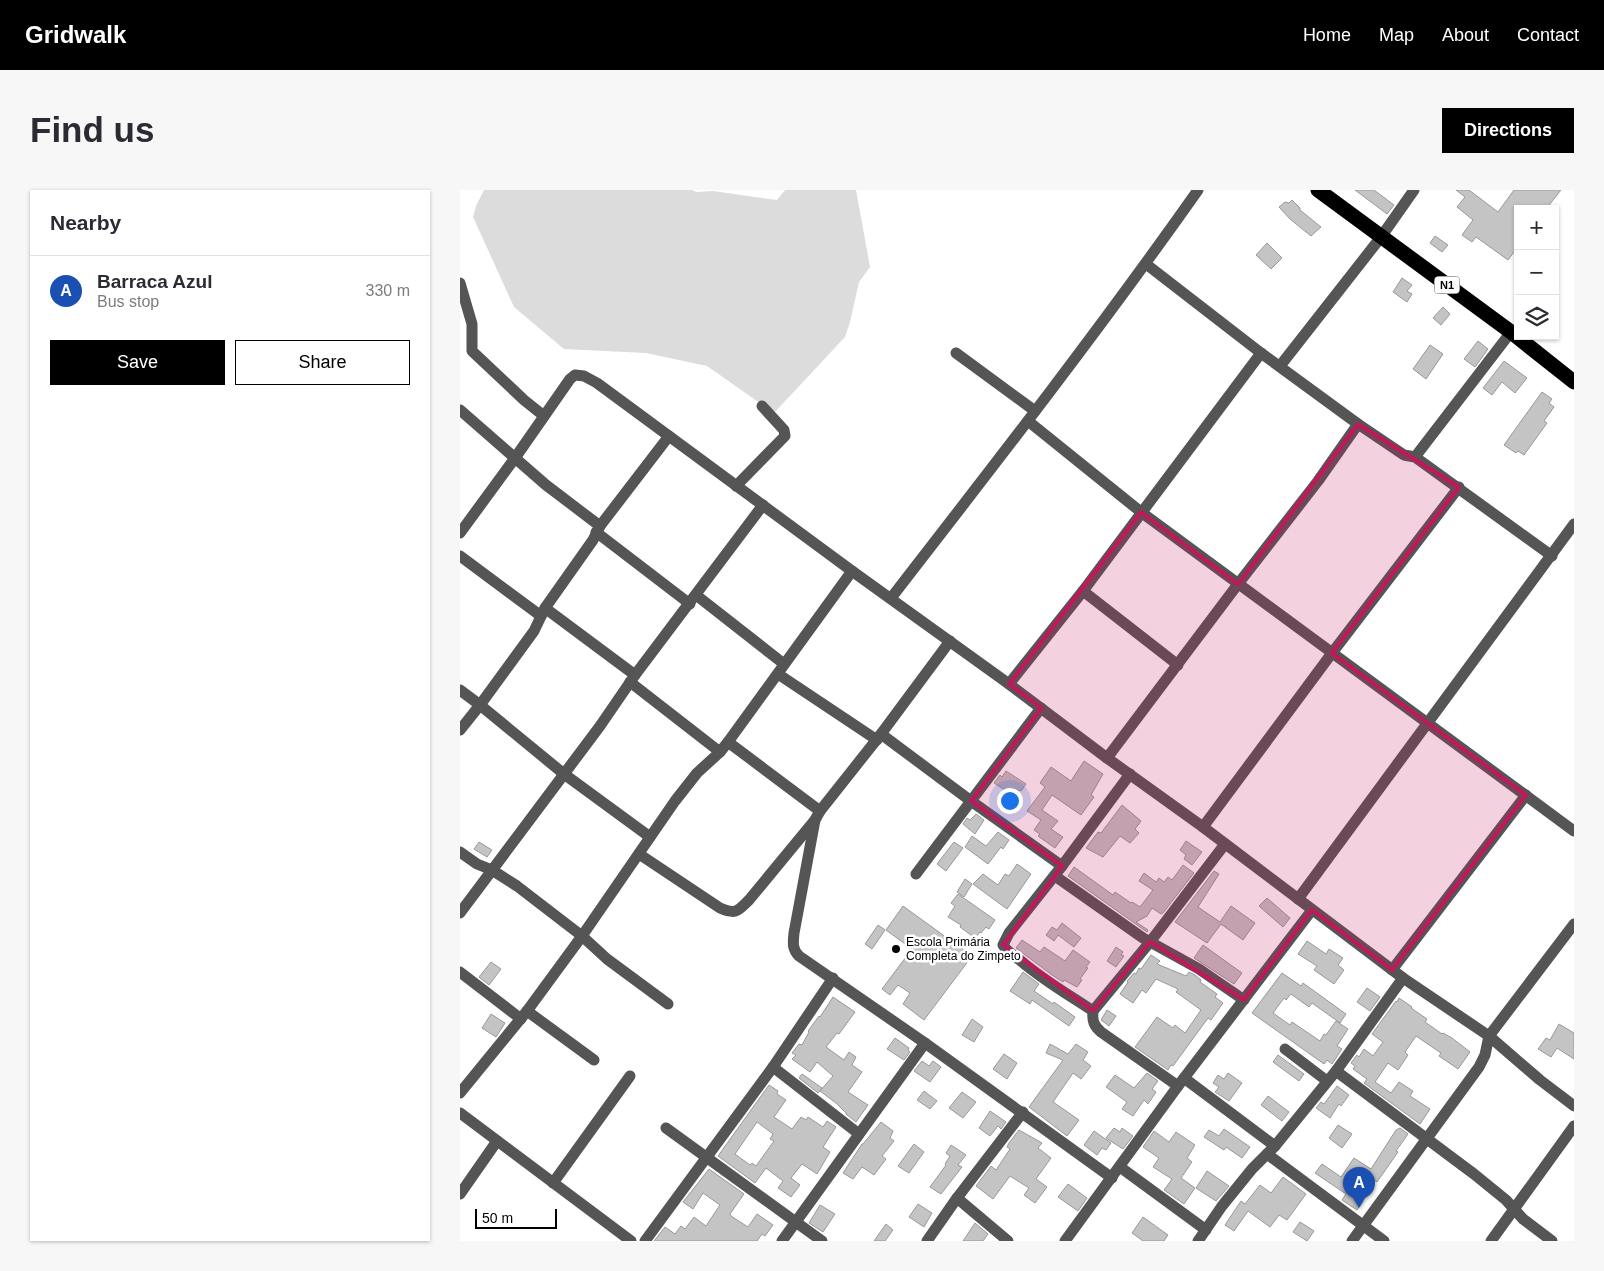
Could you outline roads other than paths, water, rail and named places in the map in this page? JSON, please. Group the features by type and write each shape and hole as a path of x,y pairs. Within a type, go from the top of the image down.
{"highway":[{"name":"N1","path":"1318,190 1511,332 1574,382"}],"street":[{"path":"891,598 1146,264 1198,190"},
{"path":"1280,366 1381,237 1414,190"},
{"path":"1146,264 1358,424 1404,455 1415,457 1552,556"},
{"path":"460,282 472,324 472,351 524,400 544,416"},
{"path":"1415,457 1511,332"},
{"path":"956,353 1141,512 1574,831"},
{"path":"1009,684 1083,591 1262,353"},
{"path":"460,532 570,379 579,374 597,383 1203,827 1392,970 1489,1036 1540,1080 1574,1106"},
{"path":"736,486 785,436 784,430 762,406"},
{"path":"460,410 598,529 781,669 1062,866"},
{"path":"1107,758 1318,481 1358,424"},
{"path":"460,730 534,631 543,612 593,540 598,529 669,436"},
{"path":"1203,827 1332,653 1459,487"},
{"path":"460,912 763,505"},
{"path":"1298,899 1574,524"},
{"path":"460,556 543,612 633,678 720,752"},
{"path":"460,1093 524,1015 582,936 675,801 697,773 728,742 852,571"},
{"path":"1083,591 1178,664"},
{"path":"639,854 720,908 729,912 740,909 818,815 950,641"},
{"path":"460,690 564,774 650,837"},
{"path":"916,874 1041,708"},
{"path":"728,742 818,815"},
{"path":"1093,1011 1058,989 1024,964 1003,945 1009,933 1062,866 1130,774"},
{"path":"1392,970 1526,795"},
{"path":"818,815 794,933 794,951 1023,1112 1112,1178"},
{"path":"1225,844 1150,942 1093,1011 1094,1027 1181,1082 1384,1241"},
{"path":"460,852 516,886 582,936 607,959 668,1004"},
{"path":"1054,876 1150,942 1199,969 1244,1000"},
{"path":"1064,1241 1181,1082 1312,910"},
{"path":"1352,1241 1479,1066 1485,1055 1489,1036 1574,924"},
{"path":"460,972 594,1060"},
{"path":"645,1241 772,1067 833,978"},
{"path":"1120,1167 1201,1238 1222,1206 1271,1151 1336,1071 1403,978"},
{"path":"782,1241 925,1043"},
{"path":"1285,1049 1327,1081"},
{"path":"772,1067 859,1134"},
{"path":"1336,1071 1426,1138 1552,1241"},
{"path":"553,1183 630,1076"},
{"path":"927,1241 957,1198 1023,1112"},
{"path":"460,1113 630,1241"},
{"path":"1491,1241 1574,1126"},
{"path":"666,1128 822,1241"},
{"path":"460,1194 496,1141"},
{"path":"957,1198 1008,1241"}],"place":[{"name":"Escola Primária Completa do Zimpeto","path":"896,949"},
{"name":"Barraca Azul","path":"1359,1208"}]}
